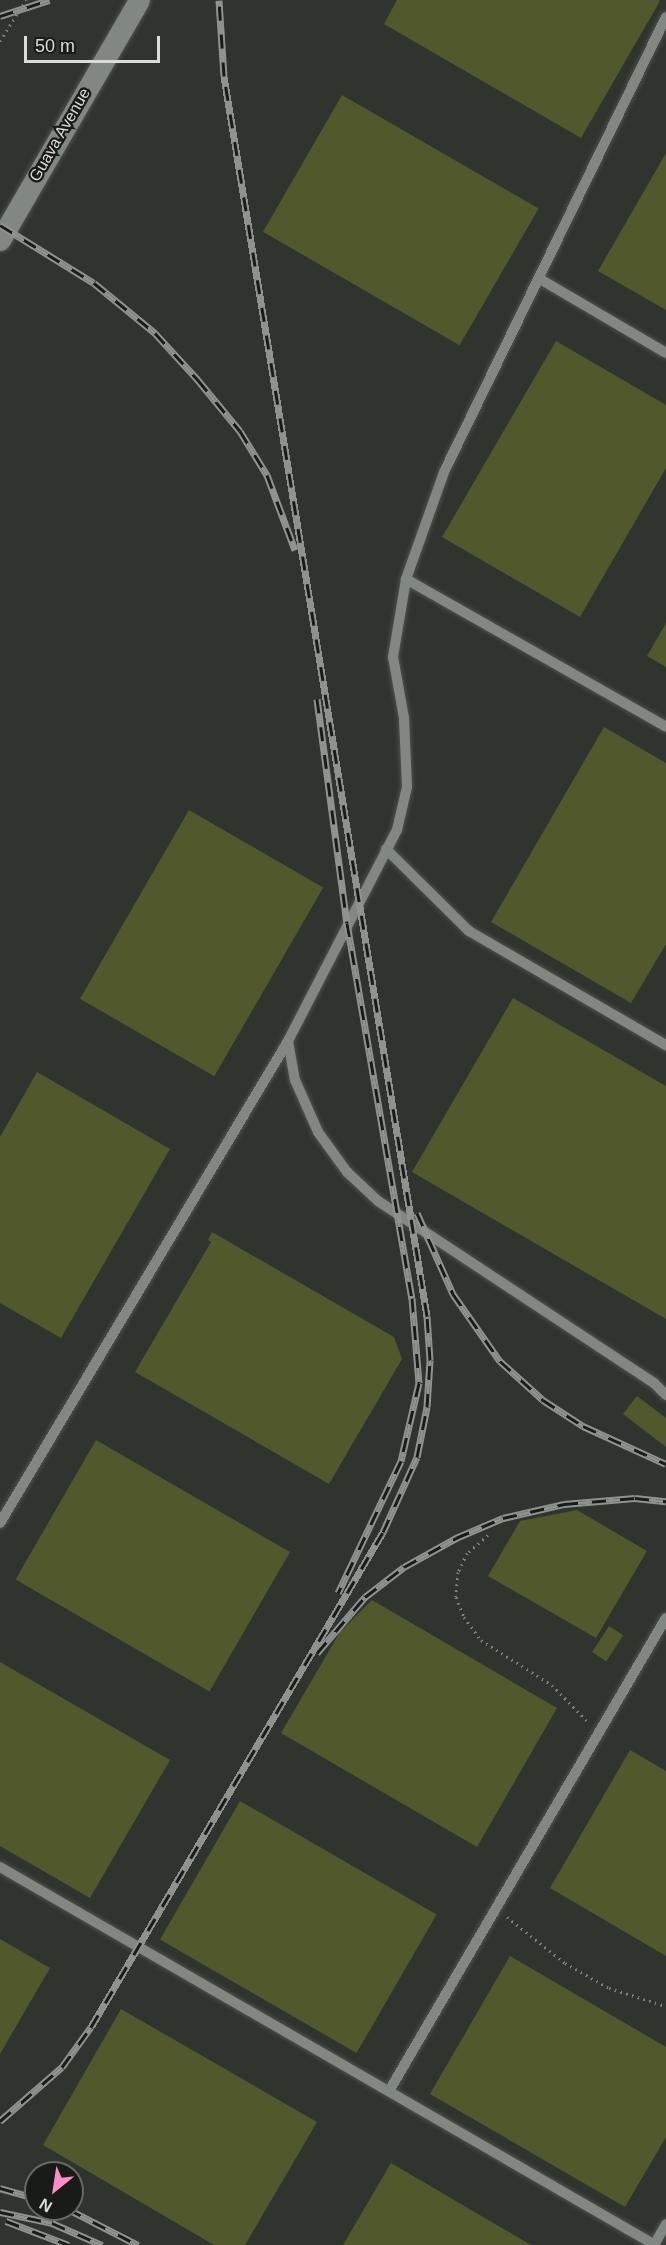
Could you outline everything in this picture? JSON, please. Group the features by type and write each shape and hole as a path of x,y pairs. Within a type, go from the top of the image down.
{"street":[{"name":"Guava Avenue","path":"0,240 139,0"}],"lane":[{"path":"0,1523 288,1041 397,830 407,788 404,718 393,657 406,579 444,472 666,17"},
{"path":"540,279 666,353"},
{"path":"406,579 666,727"},
{"path":"386,849 469,932 666,1045"},
{"path":"288,1041 295,1080 318,1132 347,1172 378,1201 654,1383 666,1395"},
{"path":"388,2091 666,1618"},
{"path":"0,1867 655,2245 666,2224"}],"path":[{"path":"0,41 26,0"},
{"path":"488,1535 467,1553 458,1572 456,1596 464,1617 481,1640 570,1700 598,1733"},
{"path":"496,1907 565,1963 609,1988 666,2006"}],"building":[{"path":"397,0 660,1 581,138 384,24"},
{"path":"342,95 539,208 460,345 263,232"},
{"path":"666,153 666,310 598,271"},
{"path":"556,341 666,405 666,468 580,617 442,537"},
{"path":"666,623 666,667 647,656"},
{"path":"604,727 666,763 666,944 631,1003 491,922"},
{"path":"189,810 323,888 214,1076 80,999"},
{"path":"513,998 666,1086 666,1319 412,1172"},
{"path":"37,1072 170,1149 61,1338 0,1303 0,1137"},
{"path":"212,1232 394,1337 402,1359 329,1484 135,1372 211,1242 208,1240"},
{"path":"637,1396 666,1418 666,1447 623,1414"},
{"path":"96,1440 290,1552 209,1691 16,1579"},
{"path":"577,1510 647,1551 596,1638 488,1576 520,1521"},
{"path":"372,1600 557,1708 477,1847 281,1733 340,1632"},
{"path":"609,1626 623,1635 606,1661 592,1652"},
{"path":"0,1662 170,1760 90,1898 0,1846"},
{"path":"630,1750 666,1771 666,1956 550,1888"},
{"path":"240,1801 437,1914 357,2053 160,1940"},
{"path":"0,1939 50,1968 0,2054"},
{"path":"510,1956 666,2047 666,2137 625,2207 430,2094"},
{"path":"121,2009 317,2122 245,2245 214,2245 84,2169 84,2161 70,2161 43,2145"},
{"path":"391,2163 531,2245 343,2245"}],"railway":[{"path":"0,16 49,0"},
{"path":"0,2121 62,2067 91,2027 383,1532 417,1457 427,1407 430,1360 427,1316 224,76 219,0"},
{"path":"0,225 94,283 155,333 198,380 240,431 267,475 295,550"},
{"path":"317,699 347,923 412,1298 419,1383 401,1461 338,1593"},
{"path":"417,1213 453,1294 500,1361 543,1400 583,1426 666,1464"},
{"path":"317,1653 365,1597 404,1567 456,1538 503,1518 564,1504 635,1498 666,1501"},
{"path":"0,2188 24,2195"},
{"path":"0,2212 52,2223 102,2245"},
{"path":"84,2217 138,2245"},
{"path":"6,2221 69,2245"}]}
